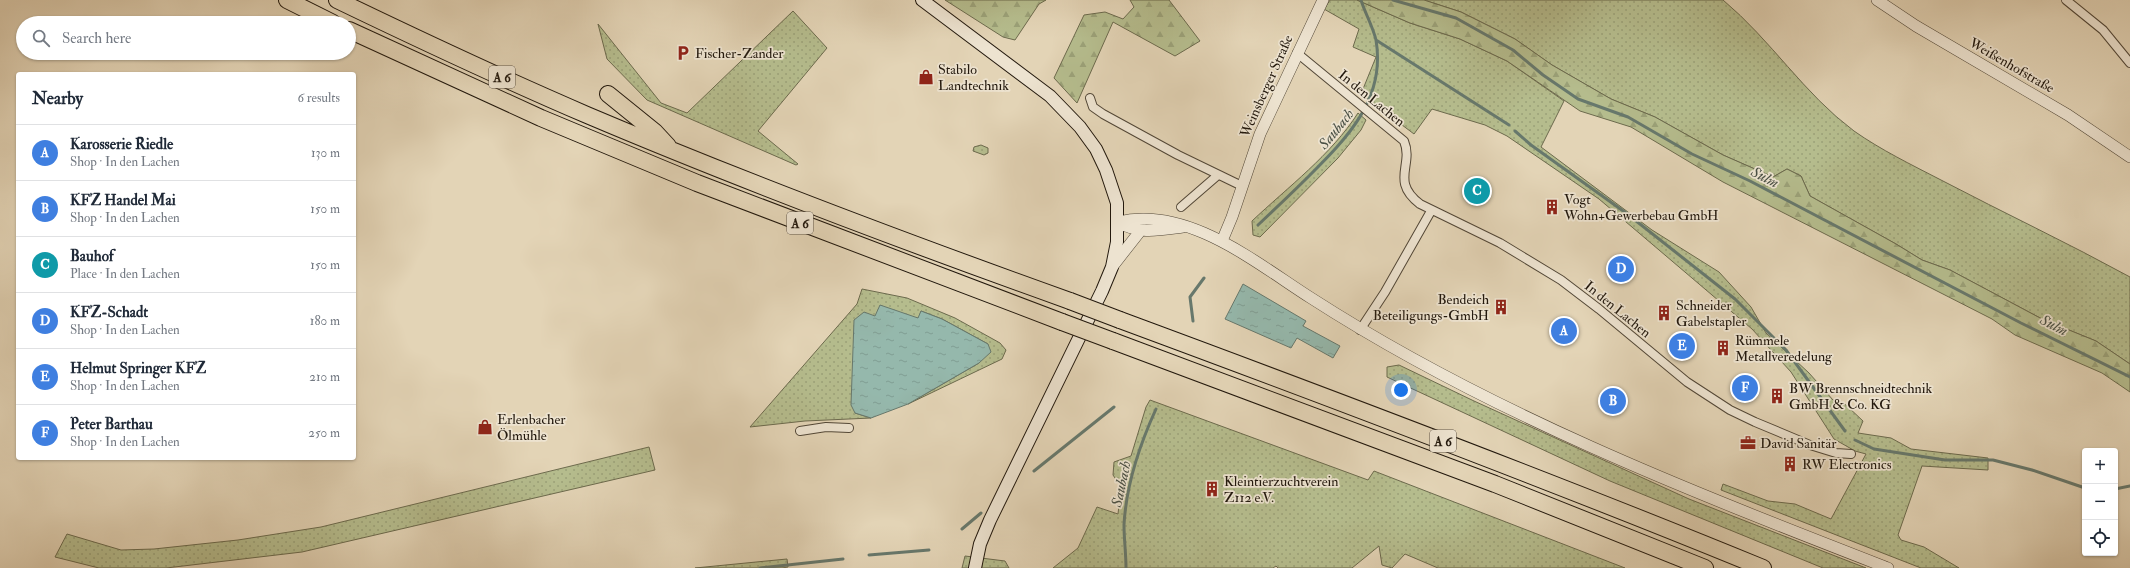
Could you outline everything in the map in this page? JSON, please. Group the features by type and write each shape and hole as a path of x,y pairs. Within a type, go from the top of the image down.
{"highway":[{"path":"287,0 319,16"},
{"name":"A 6","path":"337,0 454,56 670,149 954,259 1512,467 1764,568"},
{"name":"A 6","path":"356,33 541,118 690,180 1488,482 1705,568"},
{"path":"608,94 655,132 670,149"}],"main road":[{"path":"922,0 1050,96 1080,127 1096,150 1106,170 1115,194 1118,222 1112,267 1076,347 990,520 980,544 975,568"}],"street":[{"name":"Weinsberger Straße","path":"1222,241 1260,134 1297,52 1323,0"},
{"name":"Weißenhofstraße","path":"1878,0 1916,26 2068,115 2130,157"},
{"path":"2066,0 2103,30 2130,63"},
{"name":"In den Lachen","path":"1297,52 1404,141 1406,147 1404,170 1406,189 1412,198 1431,211 1500,243 1561,280 1599,309 1687,382 1730,410 1810,445 1836,453 1851,454"},
{"path":"1090,98 1093,106 1103,114 1218,175 1242,186"},
{"path":"1181,207 1218,175"},
{"path":"1360,330 1385,292 1431,211"},
{"path":"1118,222 1141,219 1166,220 1222,241 1360,330 1472,392 1579,442 1674,483 1888,568"},
{"path":"1118,222 1129,229 1141,230 1157,231 1184,227"},
{"path":"1112,267 1141,230"},
{"path":"800,431 826,427 849,428"}],"green space":[{"path":"945,0 1046,0 1039,4 1015,40 1003,37"},
{"path":"1130,0 1169,0 1200,41 1175,56 1113,22 1077,103 1054,78 1084,15 1105,12 1123,19 1134,7"},
{"path":"1330,0 1357,0 1410,23 1460,39 1507,61 1564,101 1541,147 1652,230 1719,272 1751,307 1766,333 1809,373 1833,400 1846,405 1863,421 1858,433 1891,438 1911,449 1988,458 1988,470 1922,466 1898,535 1901,540 1924,547 1959,568 1921,568 1721,490 1723,484 1768,501 1795,504 1831,519 1866,454 1855,451 1834,439 1791,372 1752,329 1599,199 1507,136 1485,125 1432,109 1414,134 1361,94 1376,57 1353,47 1359,29 1324,9"},
{"path":"1357,0 1424,0 1461,12 1515,39 1552,65 1611,99 1655,117 1723,155 1773,177 1787,169 1801,176 1810,196 1922,260 1950,270 2042,319 2096,341 2130,364 2130,392 2102,373 2015,335 1992,319 1723,182 1631,127 1580,111 1507,61 1460,39 1410,23"},
{"path":"1424,0 1723,0 1757,32 1819,101 1854,131 1875,145 1908,163 2130,277 2130,364 2096,341 2042,319 1950,270 1922,260 1810,196 1801,176 1787,169 1773,177 1723,155 1655,117 1611,99 1552,65 1515,39 1461,12"},
{"path":"793,11 827,48 758,131 798,164 796,165 647,100 607,59 598,24 661,103 687,113"},
{"path":"1358,113 1366,120 1361,130 1338,158 1260,237 1253,235 1252,221 1322,157"},
{"path":"981,145 988,148 988,153 984,155 973,151 974,147"},
{"path":"862,289 907,298 955,318 1000,343 1006,350 1002,359 908,404 979,363 988,344 942,319 921,311 919,318 855,413 871,418 805,421 750,427 857,304"},
{"path":"1399,365 1474,401 1689,499 1866,568 1823,568 1610,481 1387,377 1387,367"},
{"path":"1150,400 1368,480 1374,471 1625,568 1438,568 1405,554 1392,568 1382,565 1379,546 1352,568 1278,568 1276,566 1273,568 1053,568 1078,548 1097,507 1118,514 1121,487 1113,475 1114,462 1131,456 1146,407"},
{"path":"649,447 655,470 302,552 166,568 99,568 55,557 67,534 121,550 154,549 238,540 321,527"},
{"path":"965,556 1005,561 1009,568 962,568"},
{"path":"787,559 788,567 782,568 695,568"}],"water":[{"path":"1243,284 1306,321 1303,326 1340,346 1333,358 1297,338 1291,348 1225,319"},
{"path":"880,305 918,318 921,311 942,319 988,344 991,352 979,363 908,404 871,418 855,413 851,405 854,320 864,312 875,316"}],"waterway":[{"name":"Saubach","path":"1258,225 1337,147 1350,132 1369,99 1375,81 1378,61 1376,40 1361,0"},
{"name":"Sulm","path":"1393,0 1456,18 1513,50 1543,75 1578,99 1628,117 1692,154 1750,181 2021,323 2130,377"},
{"path":"1376,40 1509,125"},
{"path":"1515,131 1531,145 1626,213 1735,299 1786,350 1845,431"},
{"name":"Saubach","path":"1193,321 1190,297 1204,278"},
{"path":"1034,471 1114,407"},
{"name":"Saubach","path":"1126,568 1124,525 1125,510 1139,451 1156,409"},
{"path":"1855,440 1874,449 1945,460 1993,460 2032,470 2082,487"},
{"path":"2118,488 2130,486"},
{"path":"962,529 981,513"},
{"path":"869,555 929,550"},
{"path":"760,568 843,559"}],"place":[{"name":"Fischer-Zander","path":"683,53"},
{"name":"Stabilo Landtechnik","path":"926,77"},
{"name":"Bauhof","path":"1477,191"},
{"name":"Vogt Wohn+Gewerbebau GmbH","path":"1552,207"},
{"name":"KFZ-Schadt","path":"1621,269"},
{"name":"Bendeich Beteiligungs-GmbH","path":"1501,307"},
{"name":"Schneider Gabelstapler","path":"1664,313"},
{"name":"Karosserie Riedle","path":"1564,331"},
{"name":"Helmut Springer KFZ","path":"1682,346"},
{"name":"Rümmele Metallveredelung","path":"1723,348"},
{"name":"Peter Barthau","path":"1745,388"},
{"name":"BW Brennschneidtechnik GmbH & Co. KG","path":"1777,396"},
{"name":"KFZ Handel Mai","path":"1613,401"},
{"name":"Erlenbacher Ölmühle","path":"485,427"},
{"name":"David Sanitär","path":"1748,443"},
{"name":"RW Electronics","path":"1790,464"},
{"name":"Kleintierzuchtverein Z112 e.V.","path":"1212,489"}]}
